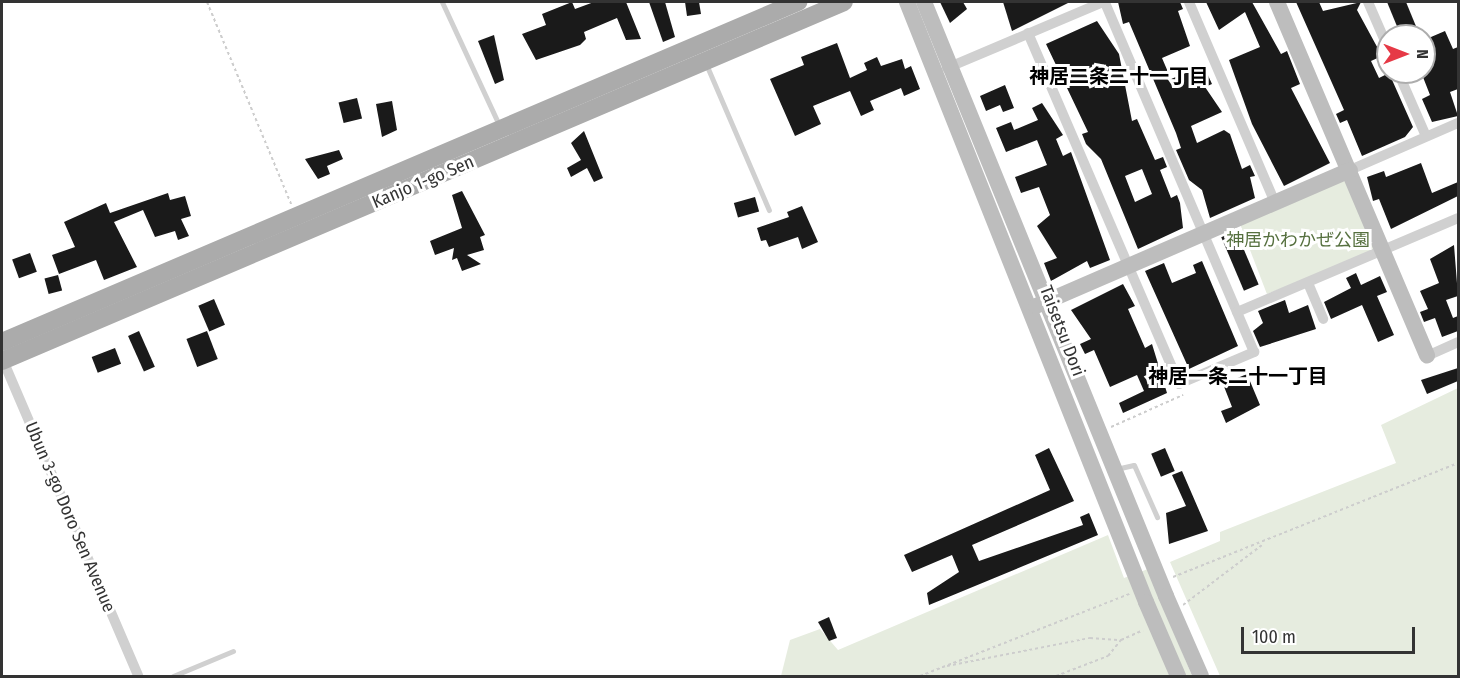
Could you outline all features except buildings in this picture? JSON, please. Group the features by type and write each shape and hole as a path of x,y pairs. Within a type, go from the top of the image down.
{"main road":[{"name":"Kanjo 1-go Sen","path":"2,342 297,218 798,2"},
{"name":"Kanjo 1-go Sen","path":"2,360 844,2"}],"street":[{"name":"Taisetsu Dori","path":"907,2 943,70 1039,304 1114,469 1201,676"},
{"name":"Taisetsu Dori","path":"924,2 943,70"},
{"path":"943,70 1028,33 1104,2 1254,352 1179,384 1028,33"},
{"path":"1189,2 1275,203"},
{"path":"1277,2 1427,356 1458,342"},
{"path":"1368,2 1378,24"},
{"path":"1403,84 1426,136"},
{"path":"1039,304 1458,123"},
{"path":"1238,312 1458,219"},
{"path":"1308,283 1323,319"},
{"name":"Taisetsu Dori","path":"1039,304 1144,596 1178,676"},
{"name":"Ubun 3-go Doro Sen Avenue","path":"2,360 138,676"}],"lane":[{"path":"442,2 501,129"},
{"path":"705,62 769,210"},
{"path":"1114,469 1134,465 1157,517"},
{"path":"173,676 233,651"}],"path":[{"path":"207,2 297,218"},
{"path":"1108,428 1184,395 1179,384"},
{"path":"1163,589 1264,543 1458,463"},
{"path":"1179,608 1264,543"},
{"path":"920,676 1144,596"},
{"path":"1056,676 1108,656 1121,640 1150,627"},
{"path":"946,666 970,666 1090,638 1121,640"}],"green space":[{"name":"神居かわかぜ公園","path":"1350,170 1381,250 1267,294 1236,214"},
{"path":"1458,388 1458,676 1220,676 1170,562 1220,541 1220,532 1396,463 1381,425"},
{"path":"1108,535 1124,578 1148,569 1192,676 781,676 790,640 820,629 838,650"}],"district":[{"name":"神居二条二十一丁目","path":"1119,76"},
{"name":"神居一条二十一丁目","path":"1238,376"}]}
